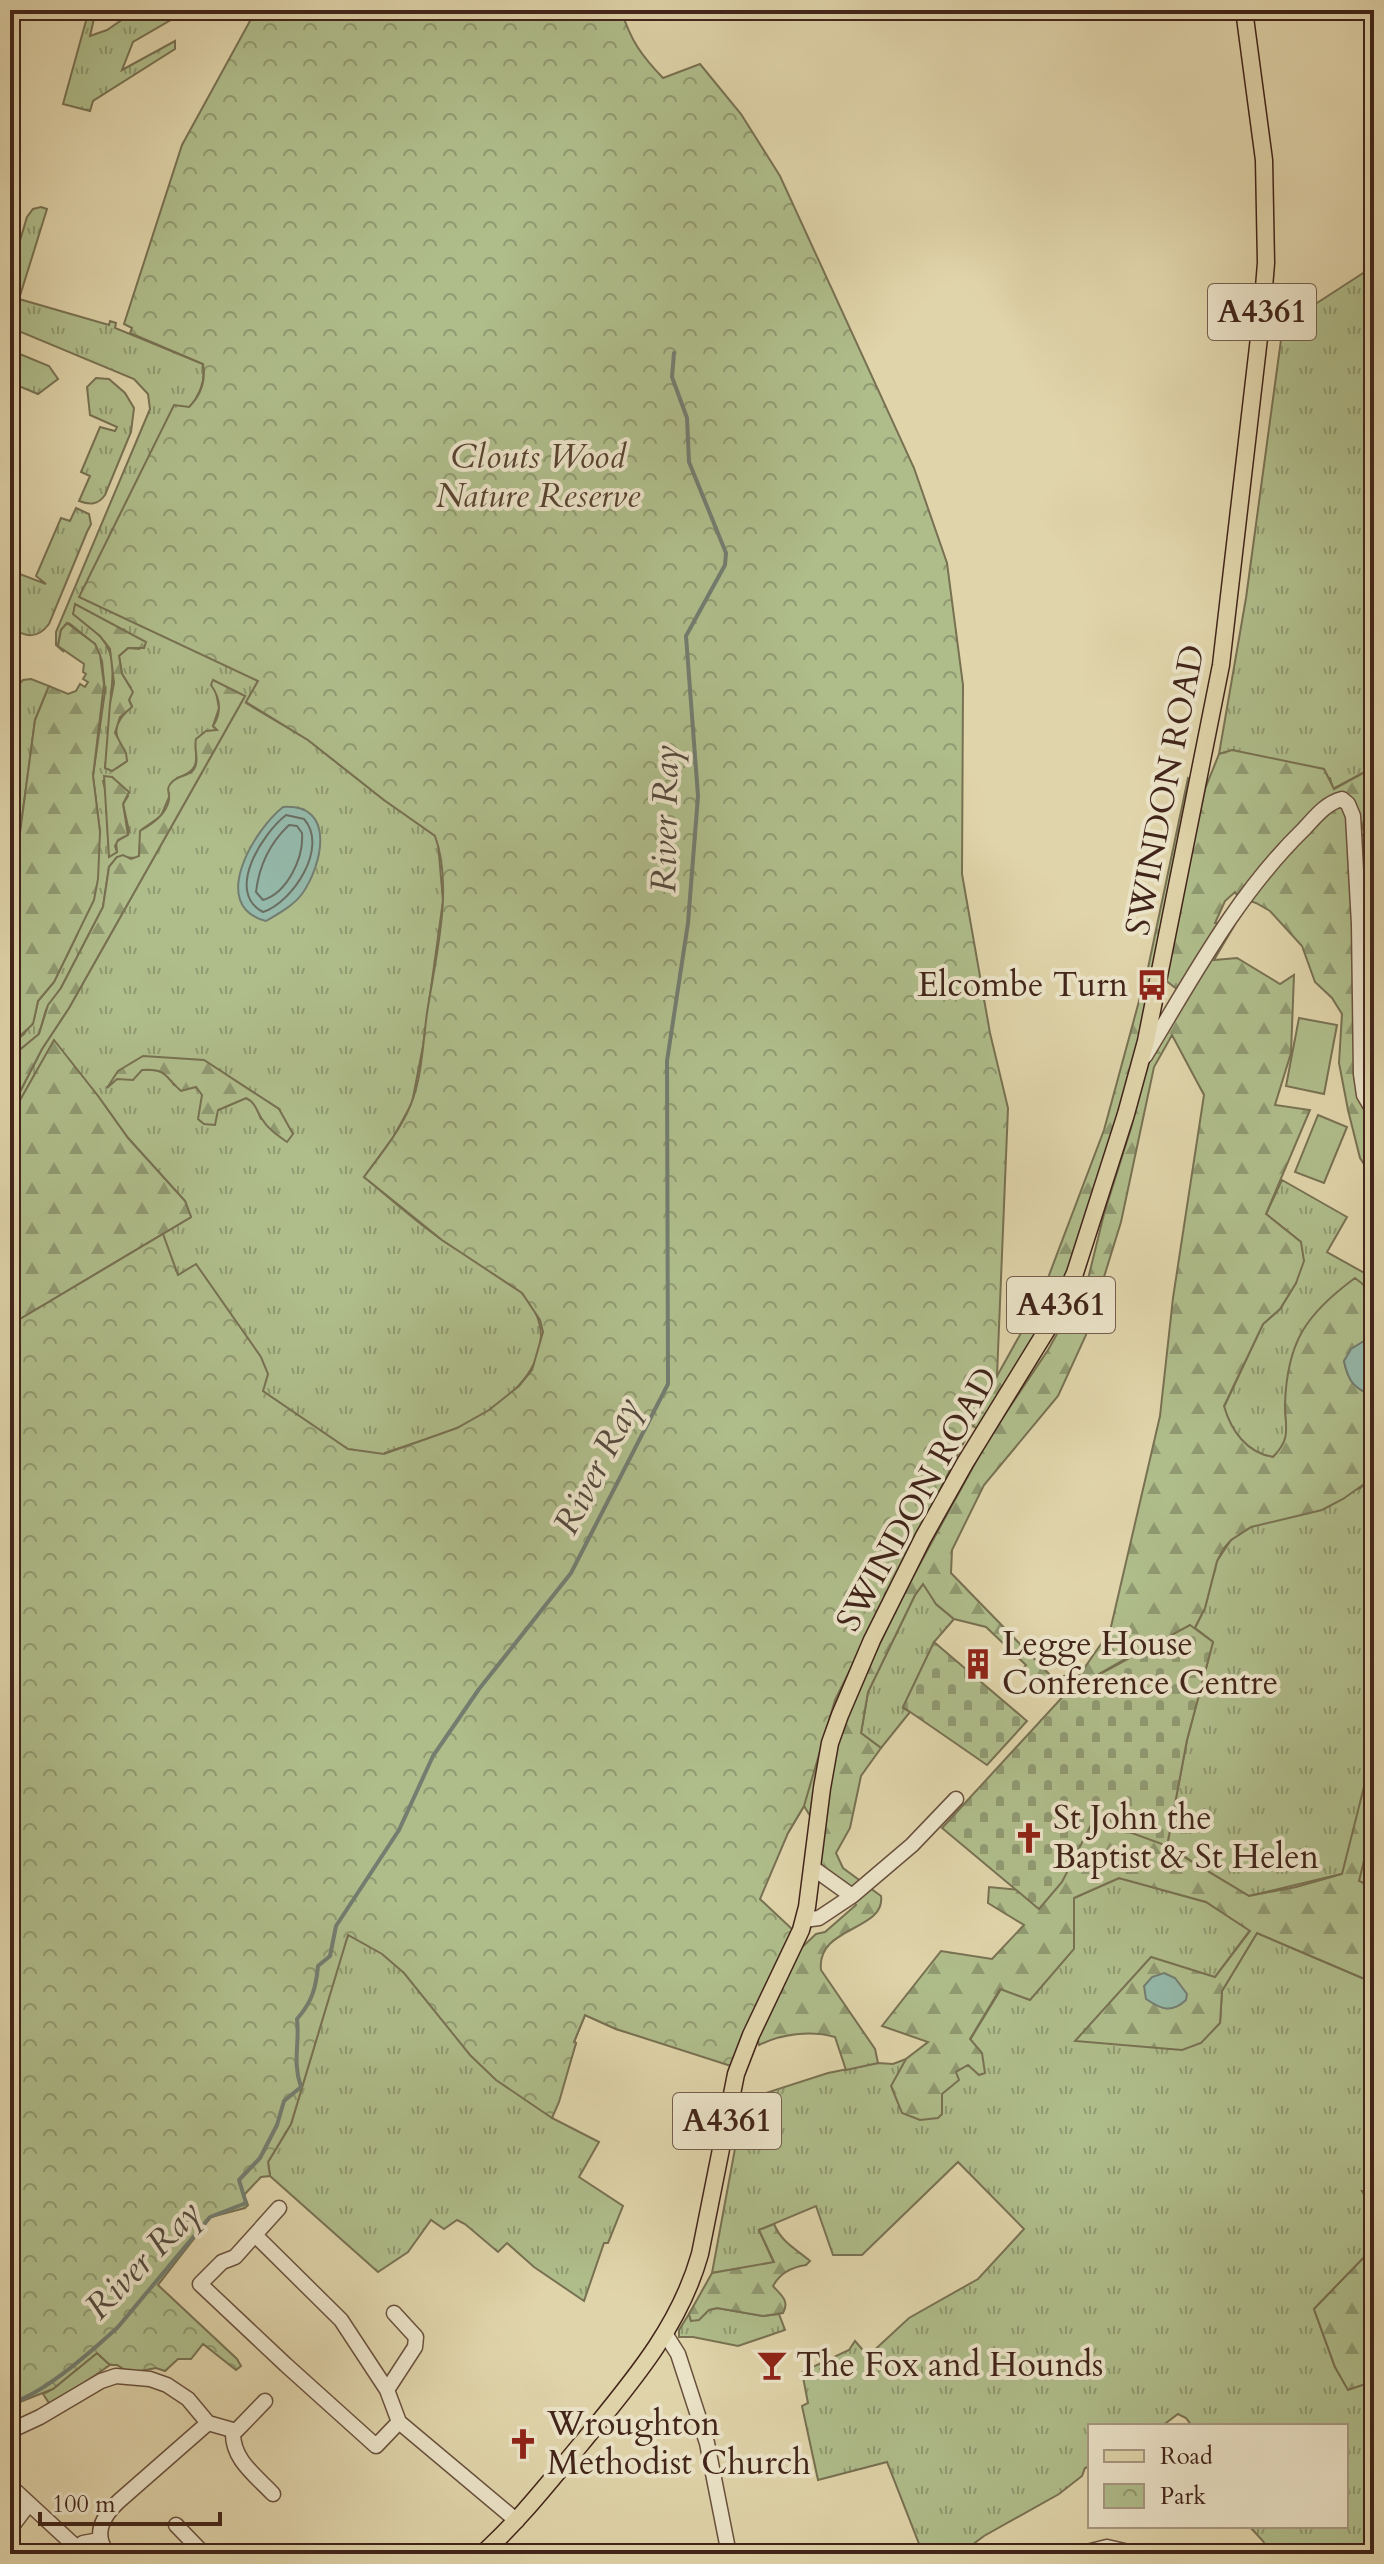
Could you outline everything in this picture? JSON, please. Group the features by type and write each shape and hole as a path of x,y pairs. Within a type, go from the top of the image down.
{"main road":[{"name":"SWINDON ROAD","path":"804,1920 830,1743 855,1677 965,1463 1056,1315 1075,1273 1140,1064 1221,665 1262,312 1266,263 1264,160 1244,10"},
{"name":"A4361","path":"482,2554 517,2521 610,2409 667,2332 689,2287 700,2254 736,2074 804,1920"}],"street":[{"path":"1140,1064 1247,892 1297,835 1328,805 1342,799 1353,816 1359,924 1361,1074 1364,1095 1374,1112"},
{"path":"1157,986 1182,996"},
{"path":"804,1920 819,1918 852,1896 912,1845 956,1799"},
{"path":"813,1868 852,1896"},
{"path":"279,2208 235,2257 222,2262 200,2284 376,2446 399,2422"},
{"path":"255,2235 341,2320 387,2390 399,2422 517,2521"},
{"path":"387,2390 415,2347 416,2337 394,2313"},
{"path":"667,2332 678,2354 707,2443 729,2554"},
{"path":"10,2431 101,2381 116,2376 150,2379 167,2385 188,2399 208,2423 233,2432 265,2401"},
{"path":"108,2554 99,2540 107,2512 208,2423"},
{"path":"233,2432 233,2445 240,2460 273,2494"},
{"path":"10,2486 71,2550 99,2540"},
{"path":"10,2529 28,2505"},
{"path":"176,2525 204,2554"},
{"path":"1079,2554 1107,2547 1137,2554"}],"green space":[{"path":"89,10 96,10 90,36 107,30 136,10 188,10 133,42 122,70 175,41 175,49 93,101 90,111 63,104"},
{"name":"Clouts Wood Nature Reserve","path":"256,10 621,10 638,47 663,78 700,64 741,114 780,176 914,468 947,563 963,685 962,874 990,1033 1008,1108 997,1376 835,1700 804,1806 788,1833 760,1899 793,1930 731,2066 616,2029 585,2015 552,2118 496,2080 470,2055 404,1973 382,1954 348,1935 291,2124 268,2162 270,2176 261,2177 244,2195 248,2205 245,2208 211,2217 158,2285 241,2366 236,2370 203,2344 191,2359 178,2359 165,2371 156,2368 130,2373 117,2365 110,2365 97,2353 53,2389 10,2406 10,1325 163,1234 178,1275 196,1264 261,1357 268,1374 263,1391 348,1449 384,1454 457,1428 489,1410 519,1386 532,1370 543,1332 540,1320 522,1293 442,1240 364,1177 401,1124 418,1082 443,900 443,878 435,836 308,740 246,702 258,681 79,597 174,405 189,407 202,387 203,364 130,333 132,328 124,324 182,145"},
{"path":"33,209 47,209 19,299 109,325 110,321 116,323 115,328 203,364 203,382 196,398 189,408 174,406 157,444 258,681 246,703 308,740 384,800 435,835 438,843 443,901 412,1103 394,1136 364,1177 435,1235 496,1272 522,1293 536,1314 541,1335 538,1355 528,1374 495,1406 455,1429 385,1453 662,2043 616,2029 585,2015 574,2042 552,2118 599,2142 579,2177 623,2206 608,2243 604,2243 584,2301 534,2267 507,2243 498,2252 457,2220 444,2229 431,2220 408,2252 378,2272 270,2176 268,2162 291,2124 346,1940 447,1741 10,1325 191,1217 185,1201 128,1138 54,1041 10,1118 10,1111 42,1049 69,1008 245,696 216,692 219,708 213,726 217,730 198,739 195,766 177,778 161,816 141,830 139,856 117,857 109,867 103,907 61,988 46,1010 39,1034 10,1058 10,1045 24,1034 34,1019 38,1001 54,982 77,935 100,832 93,776 105,691 102,661 95,644 70,624 67,623 61,630 58,646 64,652 56,645 56,632 150,409 148,394 134,379 16,330 10,324 10,274 27,217","holes":["95,631 140,649 128,648 119,656 122,674 131,688 129,700 132,706 117,726 117,737 127,761 117,768 105,767 113,667 108,649","112,777 128,796 123,804 129,831 116,842 117,852 109,856 103,781","203,1060 279,1109 286,1125 261,1119 254,1102 246,1098 218,1110 196,1087 174,1085 161,1072 142,1070"]},
{"path":"1374,266 1374,767 1333,789 1330,778 1233,750 1219,754 1246,598 1283,325"},
{"path":"10,350 49,366 58,379 38,394 14,384 13,387 19,389 16,395 10,393"},
{"path":"96,378 109,379 125,393 134,408 131,432 105,495 100,501 90,503 79,501 90,476 81,472 100,427 115,431 117,427 90,415 87,387"},
{"path":"76,508 89,514 91,524 49,624 35,635 21,633 10,627 10,581 20,574 46,584 36,576 61,518 70,521"},
{"path":"75,604 146,642 144,648 128,648 119,656 122,674 133,692 129,700 132,707 120,717 115,733 127,761 112,771 105,768 114,683 110,649 100,636 73,614"},
{"path":"67,623 95,644 100,655 104,684 93,776 100,832 98,879 94,900 54,982 38,1001 33,1024 10,1045 10,876 20,833 35,720 49,686 68,694 76,691 80,684 85,687 88,682 83,679 86,674 83,672 84,664 58,646 61,630"},
{"path":"31,679 49,686 35,720 20,833 10,876 10,776 19,709 10,700 10,694 23,680"},
{"path":"213,680 245,696 69,1008 42,1049 10,1111 10,1058 39,1034 48,1005 61,988 103,907 109,867 117,857 123,855 131,859 139,856 140,831 162,815 172,782 194,768 196,739 206,731 217,730 213,726 219,706 211,685"},
{"path":"1232,750 1324,769 1334,789 1374,767 1374,804 1365,815 1361,833 1374,848 1374,866 1364,882 1374,949 1374,1037 1371,1056 1374,1171 1368,1170 1360,1158 1348,1110 1339,1063 1342,1014 1332,998 1315,982 1302,946 1270,911 1238,897 1235,892 1225,901 1215,923 1234,926 1214,960 1237,958 1280,984 1294,975 1291,1053 1275,1105 1310,1110 1266,1214 1301,1242 1304,1261 1296,1283 1280,1309 1263,1324 1224,1406 1241,1439 1255,1451 1273,1457 1285,1438 1287,1382 1295,1346 1312,1317 1355,1278 1369,1291 1372,1299 1374,1342 1364,1341 1344,1361 1353,1383 1374,1396 1374,1477 1322,1510 1251,1527 1224,1548 1217,1561 1205,1608 1156,1703 1134,1813 1179,1854 1249,1896 1296,1887 1342,1874 1374,1747 1374,1820 1359,1881 1374,1888 1374,1983 1257,1933 1222,1991 1220,2023 1201,2043 1182,2050 1075,2041 1151,1957 1215,1977 1250,1931 1206,1902 1119,1878 1074,1898 1074,1949 1030,2000 1000,1989 970,2039 982,2053 985,2073 979,2075 968,2065 956,2072 959,2080 942,2094 942,2114 938,2118 920,2120 902,2113 891,2086 906,2059 928,2042 882,2026 941,1951 992,1959 1024,1925 988,1903 989,1887 1032,1891 1127,1658 1067,1692 1054,1689 1019,1673 1026,1665 986,1627 954,1619 936,1604 923,1584 915,1595 868,1692 861,1733 881,1748 861,1776 850,1828 836,1853 843,1868 881,1896 880,1907 873,1916 839,1936 822,1956 821,1970 875,2049 878,2063 846,2070 835,2037 826,2035 796,2034 759,2045 757,2037 799,1950 856,1905 846,1885 820,1864 812,1819 804,1806 788,1833 825,1693 849,1710 900,1600 989,1438 1048,1350 1088,1279 1104,1214 1131,1128 1153,1033 1178,990 1164,979 1205,789 1219,754","holes":["1172,1035 1204,1095 1173,1298 1160,1416 1110,1631 1078,1677 1074,1674 1053,1678 951,1573 952,1550 984,1485 1058,1396 1086,1335 1121,1222 1154,1067"]},
{"path":"104,776 112,777 129,792 123,804 128,835 118,840 115,846 117,852 109,857"},
{"path":"1188,778 1194,782 1140,1048 1069,1270 1046,1317 978,1429 973,1426 1040,1299 1104,1130 1148,968"},
{"path":"1299,1018 1337,1025 1324,1094 1286,1086"},
{"path":"54,1040 128,1138 185,1201 191,1217 10,1325 10,1118"},
{"path":"143,1056 204,1060 279,1109 293,1134 287,1142 276,1134 246,1098 218,1110 215,1125 204,1124 198,1119 202,1095 196,1087 181,1091 165,1074 156,1070 142,1070 133,1080 117,1079 107,1088 118,1071"},
{"path":"1318,1115 1347,1127 1324,1183 1295,1172"},
{"path":"1282,1180 1347,1217 1327,1252 1368,1275 1374,1267 1374,1302 1369,1288 1285,1406 1287,1435 1283,1447 1273,1457 1255,1451 1241,1440 1224,1407 1263,1324 1280,1309 1296,1283 1301,1242 1266,1214"},
{"path":"1374,1477 1374,1888 1341,1874 1249,1896 1167,1846 1187,1740 1213,1642 1195,1628 1205,1608 1217,1561 1231,1540 1251,1527 1360,1488"},
{"path":"924,1583 936,1604 954,1619 934,1642 903,1708 910,1712 881,1748 861,1733 868,1692 915,1595"},
{"path":"1190,1625 1213,1642 1187,1740 1167,1846 1094,1819 1062,1882 1039,1909 942,1828 1067,1692"},
{"path":"934,1642 1027,1721 987,1765 903,1707"},
{"path":"1119,1878 1206,1902 1250,1930 1215,1977 1220,2023 1222,1991 1257,1933 1374,1983 1374,2193 1362,2191 1374,2212 1374,2247 1314,2309 1335,2367 1348,2389 1374,2381 1374,2554 1270,2554 1251,2528 1348,2528 1348,2424 1190,2424 1178,2414 1165,2424 1088,2424 1088,2467 1082,2476 1059,2494 984,2536 960,2554 923,2554 887,2462 818,2480 802,2406 808,2403 802,2372 849,2350 855,2341 868,2356 909,2318 978,2279 1024,2229 958,2162 862,2255 833,2255 816,2206 759,2230 774,2263 712,2273 744,2100 828,2073 878,2063 893,2064 906,2059 962,2053 1001,1989 1074,1898"},
{"path":"774,2224 785,2241 810,2261 787,2271 773,2286 785,2302 783,2313 763,2316 717,2308 709,2310 699,2320 691,2321 689,2314 712,2273 774,2262 759,2230"},
{"path":"1374,2247 1374,2381 1348,2390 1335,2367 1314,2309"},
{"path":"717,2308 763,2316 779,2314 785,2330 738,2346 679,2337 679,2330 689,2314 691,2321"},
{"path":"97,2353 110,2365 51,2406 43,2394"}],"water":[{"path":"283,807 300,808 312,815 318,825 319,853 302,894 290,906 266,921 249,913 240,900 238,884 250,849 260,832"},
{"path":"1364,1341 1374,1342 1374,1396 1353,1383 1344,1361 1351,1349"},
{"path":"1164,1973 1175,1978 1187,1994 1186,2000 1176,2007 1161,2007 1146,1999 1144,1986 1152,1977"}],"waterway":[{"name":"River Ray","path":"10,2403 52,2382 118,2327 210,2217 246,2203 239,2180 260,2158 277,2125 284,2101 301,2087 297,2069 297,2019 312,1994 318,1966 330,1956 336,1926 399,1830 433,1756 479,1689 571,1573 668,1384 667,1061 688,923 698,796 686,636 725,565 726,553 689,462 687,418 672,377 674,353"}],"place":[{"name":"Elcombe Turn","path":"1152,985"},
{"name":"Legge House Conference Centre","path":"978,1664"},
{"name":"St John the Baptist & St Helen","path":"1029,1838"},
{"name":"The Fox and Hounds","path":"772,2365"},
{"name":"Wroughton Methodist Church","path":"523,2444"}]}
